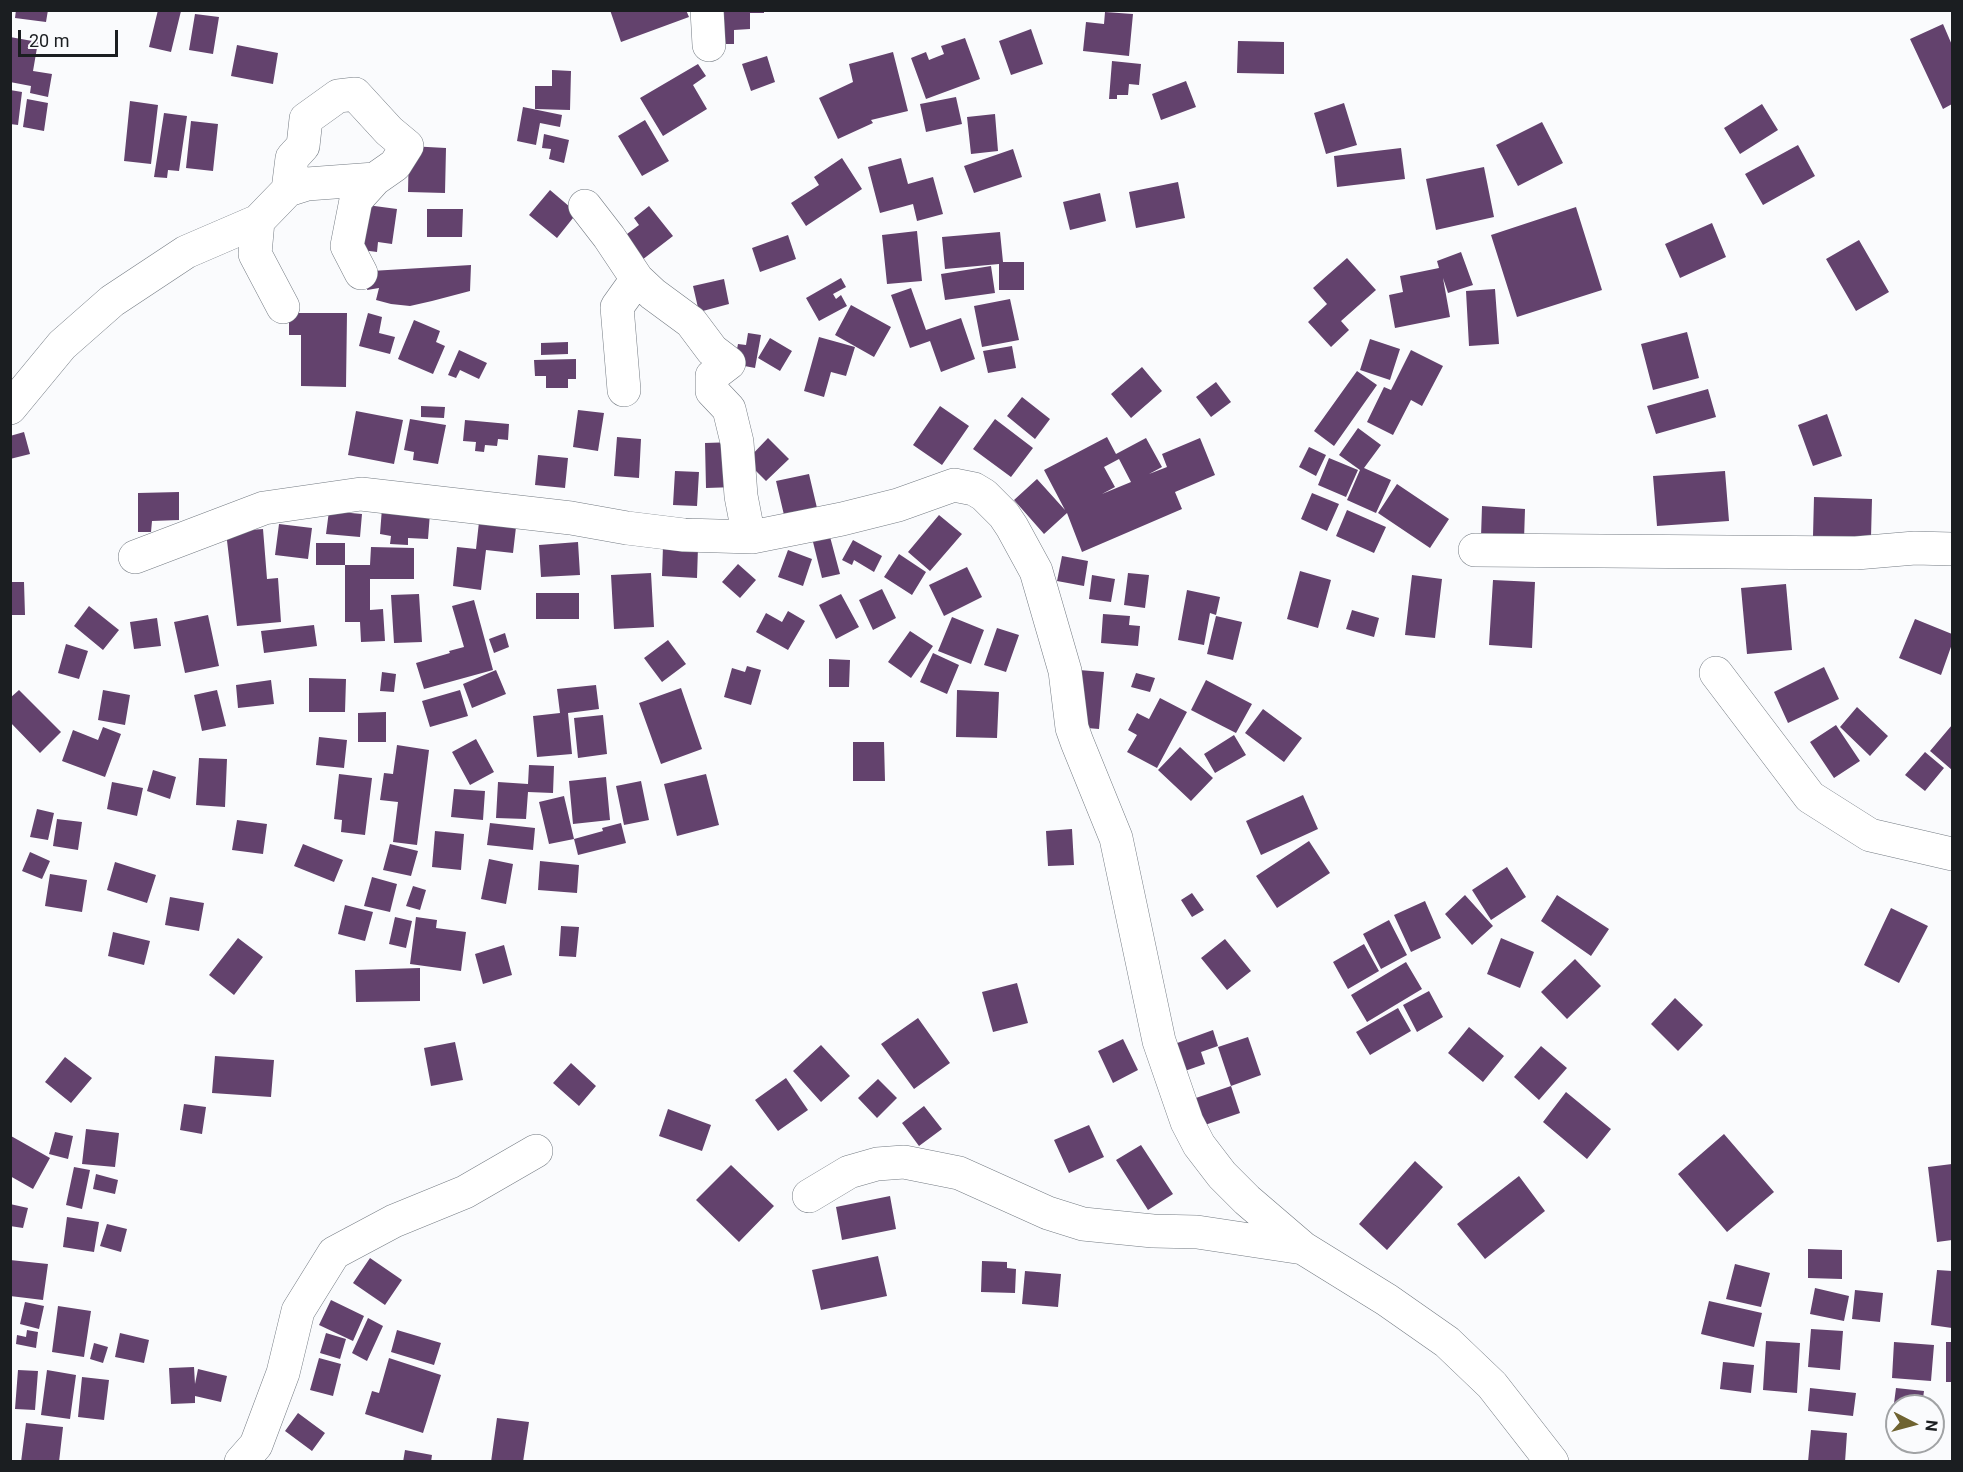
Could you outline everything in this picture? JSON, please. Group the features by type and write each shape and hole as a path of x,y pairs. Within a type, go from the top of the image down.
{"street":[{"path":"707,10 709,45"},
{"path":"288,190 292,158 303,146 306,119 338,96 355,94 406,146 394,165 375,179 356,200 347,246 362,273"},
{"path":"10,408 62,345 112,301 186,252 258,221 288,190 307,184 375,179"},
{"path":"585,206 637,279 691,322 712,350 729,363 712,376 712,391 729,409 737,442 741,496 747,526 752,537"},
{"path":"258,221 255,254 283,307"},
{"path":"624,390 618,308 637,279"},
{"path":"135,557 264,508 361,494 571,518 684,535 752,537 898,505 954,485 974,489 984,495 1004,515 1035,571 1065,670 1072,728 1116,838 1159,1041 1187,1122 1199,1145 1222,1175 1247,1200 1303,1248 1387,1300 1447,1342 1491,1385 1552,1461"},
{"path":"1474,550 1856,553 1916,548 1953,549"},
{"path":"1716,673 1810,797 1870,835 1953,854"},
{"path":"241,1461 256,1445 283,1373 298,1311 334,1253 394,1221 465,1192 536,1151"},
{"path":"809,1196 849,1172 877,1164 904,1162 959,1173 1048,1213 1083,1224 1153,1231 1197,1232 1303,1248"}],"building":[{"path":"16,10 48,10 46,22 15,18"},
{"path":"158,10 181,11 171,52 149,47"},
{"path":"610,10 686,10 689,17 621,42"},
{"path":"714,10 764,10 764,13 750,13 750,29 734,30 734,44 714,44"},
{"path":"1105,12 1133,14 1129,56 1083,51 1086,22 1104,24"},
{"path":"195,14 219,17 213,54 189,50"},
{"path":"1943,24 1952,45 1952,104 1943,109 1910,39"},
{"path":"1031,29 1043,64 1011,75 999,41"},
{"path":"10,37 38,42 33,71 52,74 48,97 30,93 31,86 10,82"},
{"path":"965,38 980,79 926,99 911,58 926,52 929,60 944,54 941,46"},
{"path":"1238,41 1284,42 1284,74 1237,73"},
{"path":"237,45 278,53 273,84 231,76"},
{"path":"893,52 908,111 871,120 873,123 838,139 819,98 853,82 849,64"},
{"path":"767,56 775,82 751,91 742,64"},
{"path":"1112,61 1141,64 1139,85 1129,84 1128,95 1117,95 1117,99 1109,99"},
{"path":"698,64 706,76 693,85 707,109 663,136 640,98"},
{"path":"552,70 571,71 570,110 535,109 535,86 552,86"},
{"path":"1186,81 1196,107 1161,120 1152,94"},
{"path":"10,90 22,92 18,125 10,124"},
{"path":"956,97 962,124 926,132 920,104"},
{"path":"27,99 48,103 44,131 23,127"},
{"path":"130,101 158,105 151,164 124,161"},
{"path":"1344,103 1357,145 1326,154 1314,113"},
{"path":"1762,104 1778,130 1740,154 1724,128"},
{"path":"523,107 562,115 560,127 540,123 536,145 517,141"},
{"path":"164,113 187,116 179,171 168,170 167,178 154,177"},
{"path":"995,114 998,151 971,154 967,117"},
{"path":"645,120 669,161 642,176 618,136"},
{"path":"191,121 218,124 213,171 186,168"},
{"path":"1542,122 1563,163 1518,186 1496,145"},
{"path":"544,134 569,140 564,163 549,159 551,149 542,148"},
{"path":"1798,145 1815,176 1763,205 1745,174"},
{"path":"409,146 446,148 445,193 408,192"},
{"path":"1401,148 1405,179 1337,187 1334,156"},
{"path":"1013,149 1022,177 974,193 964,166"},
{"path":"842,158 862,189 806,226 791,203 819,185 814,177"},
{"path":"901,158 908,184 933,177 943,214 917,221 913,204 880,213 868,167"},
{"path":"1484,167 1494,217 1436,230 1426,179"},
{"path":"1178,182 1185,218 1136,228 1129,192"},
{"path":"550,190 577,213 557,238 529,215"},
{"path":"1100,193 1106,221 1070,230 1063,202"},
{"path":"367,205 397,209 392,244 378,242 377,252 362,250"},
{"path":"649,206 673,236 642,260 623,237 639,225 634,218"},
{"path":"1576,207 1602,290 1517,317 1491,235"},
{"path":"427,209 463,209 462,237 427,237"},
{"path":"1712,223 1726,257 1680,278 1665,244"},
{"path":"917,231 922,281 887,284 882,235"},
{"path":"1000,232 1003,262 1024,262 1024,290 999,290 999,264 945,269 942,237"},
{"path":"788,235 796,259 760,272 752,248"},
{"path":"1859,240 1889,292 1856,311 1826,259"},
{"path":"1461,252 1473,285 1448,293 1443,278 1450,317 1395,328 1389,295 1403,292 1400,276 1439,268 1437,261"},
{"path":"1347,258 1376,290 1341,321 1349,330 1331,347 1308,322 1327,304 1313,288"},
{"path":"471,265 470,291 432,301 410,306 391,304 376,300 379,288 367,290 371,271"},
{"path":"991,266 995,293 945,300 941,274"},
{"path":"841,278 846,287 833,294 836,299 841,295 847,306 819,321 806,298"},
{"path":"724,279 729,304 699,312 693,286"},
{"path":"911,288 926,330 961,318 975,359 941,372 930,341 910,348 891,295"},
{"path":"1495,289 1499,344 1469,346 1466,291"},
{"path":"1010,299 1019,340 982,347 974,306"},
{"path":"851,305 891,327 874,357 835,335"},
{"path":"289,313 347,313 346,387 301,386 301,335 289,335"},
{"path":"368,313 382,317 379,333 395,337 390,354 359,346"},
{"path":"414,320 440,331 436,342 445,346 433,374 398,359"},
{"path":"1687,332 1699,378 1653,390 1641,344"},
{"path":"748,333 761,335 755,368 734,364 738,344 746,345"},
{"path":"819,337 855,347 846,376 831,372 824,397 804,391"},
{"path":"770,338 792,351 780,371 758,358"},
{"path":"1370,339 1400,349 1390,380 1360,370"},
{"path":"568,342 568,354 541,355 541,343"},
{"path":"1012,346 1016,368 988,373 983,351"},
{"path":"459,350 487,363 479,379 460,370 456,378 448,375"},
{"path":"1411,350 1443,366 1422,406 1411,400 1393,435 1367,422 1384,387 1391,390"},
{"path":"576,359 576,379 568,379 568,388 546,388 546,376 535,376 534,360"},
{"path":"1142,367 1162,391 1131,418 1111,394"},
{"path":"1357,371 1377,385 1334,446 1314,431"},
{"path":"1216,382 1231,402 1211,417 1196,397"},
{"path":"1708,389 1716,417 1656,434 1647,406"},
{"path":"1022,397 1050,419 1035,439 1007,416"},
{"path":"421,406 445,407 444,418 421,417"},
{"path":"940,406 969,426 942,465 913,445"},
{"path":"578,410 604,413 598,451 573,447"},
{"path":"356,411 403,420 394,464 348,455"},
{"path":"1827,414 1842,456 1813,466 1798,425"},
{"path":"410,419 446,425 438,464 413,460 414,452 404,450"},
{"path":"995,419 1033,448 1011,477 973,449"},
{"path":"465,420 509,424 508,440 498,439 497,446 485,445 484,452 475,451 476,442 463,441"},
{"path":"1358,428 1381,445 1364,468 1391,480 1376,513 1347,500 1360,470 1339,455"},
{"path":"24,432 30,454 10,459 10,436"},
{"path":"617,437 641,439 639,478 614,476"},
{"path":"1107,437 1116,454 1146,438 1162,467 1149,474 1167,467 1162,454 1200,438 1215,475 1175,492 1182,509 1082,552 1067,513 1044,534 1014,500 1037,479 1065,510 1044,470","holes":["1119,459 1131,482 1102,494 1115,487 1104,467"]},
{"path":"768,438 789,459 766,481 746,461"},
{"path":"735,442 736,487 706,488 705,443"},
{"path":"1309,447 1326,455 1316,476 1299,467"},
{"path":"538,455 568,458 565,488 535,485"},
{"path":"1329,458 1358,470 1346,497 1318,485"},
{"path":"675,471 699,472 697,506 673,505"},
{"path":"1725,471 1729,521 1657,526 1653,476"},
{"path":"809,474 817,508 784,515 776,481"},
{"path":"1397,484 1449,519 1430,548 1378,513"},
{"path":"179,492 179,520 152,521 151,532 138,532 138,493"},
{"path":"1312,493 1339,504 1327,531 1301,519"},
{"path":"1814,497 1872,499 1871,537 1813,536"},
{"path":"1482,506 1525,509 1524,540 1481,537"},
{"path":"382,508 430,513 428,539 408,538 408,545 390,544 391,536 380,534"},
{"path":"1347,510 1386,527 1374,553 1336,536"},
{"path":"329,511 362,514 360,537 326,534"},
{"path":"939,515 962,534 930,571 908,552"},
{"path":"479,522 516,527 513,553 486,550 481,590 453,586 457,547 476,549"},
{"path":"279,524 312,528 308,559 275,555"},
{"path":"263,529 267,579 278,578 281,622 237,626 226,532"},
{"path":"829,533 840,574 822,578 812,538"},
{"path":"853,540 882,556 874,572 854,560 852,565 842,560"},
{"path":"578,542 580,575 541,577 539,545"},
{"path":"316,543 345,543 345,565 316,565"},
{"path":"663,546 698,547 697,578 662,576"},
{"path":"371,547 414,548 414,579 370,579 370,610 383,609 385,641 361,642 360,622 345,622 345,565 370,565"},
{"path":"788,550 812,559 803,586 778,577"},
{"path":"899,554 926,572 912,595 884,577"},
{"path":"1062,556 1088,561 1084,586 1057,581"},
{"path":"738,564 756,580 740,598 722,582"},
{"path":"967,567 982,597 944,616 929,585"},
{"path":"1300,571 1331,580 1318,628 1287,619"},
{"path":"651,573 654,627 614,629 611,575"},
{"path":"1128,573 1149,575 1145,608 1124,605"},
{"path":"1092,575 1115,579 1111,602 1089,599"},
{"path":"1412,575 1442,579 1435,638 1405,635"},
{"path":"1493,580 1535,582 1532,648 1489,645"},
{"path":"10,582 24,582 25,615 10,615"},
{"path":"1786,584 1792,650 1747,654 1741,588"},
{"path":"882,589 896,618 873,630 859,600"},
{"path":"1187,590 1220,597 1216,615 1210,613 1204,645 1178,640"},
{"path":"536,593 579,593 579,619 536,619"},
{"path":"419,594 422,642 394,643 391,595"},
{"path":"841,594 859,627 836,639 819,605"},
{"path":"474,600 493,670 424,689 416,663 464,647 452,606"},
{"path":"89,606 119,630 103,650 74,626"},
{"path":"1352,610 1379,618 1374,637 1346,629"},
{"path":"788,611 805,621 788,650 756,632 766,613 782,622"},
{"path":"1103,614 1130,616 1129,625 1140,626 1138,646 1101,643"},
{"path":"208,615 219,666 185,673 174,622"},
{"path":"1216,616 1242,622 1233,660 1207,654"},
{"path":"952,617 984,630 971,664 938,651"},
{"path":"157,618 161,646 134,649 130,622"},
{"path":"1915,619 1952,634 1952,644 1941,675 1899,658"},
{"path":"314,625 317,646 264,653 261,631"},
{"path":"997,628 1019,635 1006,672 984,665"},
{"path":"910,631 933,646 911,678 888,662"},
{"path":"505,633 509,647 494,653 489,639"},
{"path":"668,640 686,664 662,682 644,658"},
{"path":"66,644 88,651 79,679 58,673"},
{"path":"933,653 959,665 947,694 920,682"},
{"path":"829,659 850,660 849,687 829,687"},
{"path":"747,666 761,670 751,705 724,697 732,668 745,672"},
{"path":"1824,667 1839,699 1788,723 1774,692"},
{"path":"496,670 506,694 472,708 463,684"},
{"path":"1079,670 1104,672 1099,729 1075,727"},
{"path":"382,672 396,674 394,692 380,691"},
{"path":"1136,673 1155,678 1150,692 1131,687"},
{"path":"309,678 346,679 345,712 309,712"},
{"path":"271,680 274,704 238,708 236,685"},
{"path":"1206,680 1252,704 1236,733 1191,710"},
{"path":"596,685 599,709 568,713 572,754 537,757 533,716 560,713 557,689"},
{"path":"681,688 702,749 661,764 639,703"},
{"path":"19,690 61,732 40,753 10,722 10,698"},
{"path":"103,690 130,695 125,725 98,720"},
{"path":"217,690 226,726 202,731 194,695"},
{"path":"460,690 468,716 430,727 422,701"},
{"path":"957,690 999,692 997,738 956,737"},
{"path":"1160,698 1187,712 1157,768 1127,752 1137,735 1128,730 1137,713 1149,719"},
{"path":"1857,707 1888,736 1870,756 1840,727"},
{"path":"1263,709 1302,738 1284,762 1245,733"},
{"path":"386,712 386,742 358,742 358,713"},
{"path":"603,715 607,754 578,758 574,718"},
{"path":"1836,725 1860,761 1834,778 1810,742"},
{"path":"1952,725 1952,770 1930,751"},
{"path":"103,727 121,734 105,777 62,761 73,730 98,740"},
{"path":"1234,735 1246,755 1215,773 1204,754"},
{"path":"319,737 347,740 344,768 316,765"},
{"path":"476,739 494,772 470,785 452,752"},
{"path":"853,742 884,742 885,781 853,781"},
{"path":"397,745 429,750 417,845 393,842 398,802 380,800 384,773 393,774"},
{"path":"1180,747 1213,778 1191,801 1158,770"},
{"path":"1925,752 1944,768 1925,791 1905,775"},
{"path":"199,758 227,759 225,807 196,805"},
{"path":"529,765 554,766 553,793 528,792 526,819 496,818 498,782 528,784"},
{"path":"153,770 176,777 170,799 147,791"},
{"path":"339,774 372,778 365,835 341,832 342,820 334,819"},
{"path":"706,774 719,825 677,836 664,784"},
{"path":"606,777 610,820 573,824 569,781"},
{"path":"641,781 649,820 624,825 616,786"},
{"path":"112,782 143,788 137,816 107,809"},
{"path":"454,789 485,791 483,820 451,817"},
{"path":"1303,795 1318,829 1261,855 1246,821"},
{"path":"564,796 574,839 549,844 539,802"},
{"path":"37,809 54,813 48,840 30,837"},
{"path":"57,819 82,822 78,850 53,846"},
{"path":"237,820 267,824 263,854 232,850"},
{"path":"490,823 535,828 533,850 487,845"},
{"path":"621,823 626,843 578,855 574,839"},
{"path":"1072,829 1074,865 1048,866 1046,831"},
{"path":"435,831 464,834 461,870 432,867"},
{"path":"1309,841 1330,873 1277,908 1256,876"},
{"path":"303,844 343,860 334,882 294,866"},
{"path":"390,844 418,851 411,876 383,870"},
{"path":"30,852 50,861 42,879 22,871"},
{"path":"489,859 513,864 506,904 481,899"},
{"path":"540,861 579,865 577,893 538,890"},
{"path":"115,862 156,875 147,903 107,890"},
{"path":"1507,867 1526,897 1491,920 1472,890"},
{"path":"50,874 87,880 82,912 45,906"},
{"path":"372,877 397,884 390,912 364,906"},
{"path":"413,886 426,890 420,910 406,906"},
{"path":"1192,893 1204,910 1192,917 1181,900"},
{"path":"1465,895 1493,926 1472,945 1445,914"},
{"path":"1557,895 1609,929 1591,956 1541,921"},
{"path":"170,897 204,903 199,931 165,925"},
{"path":"1425,901 1441,938 1411,952 1394,915"},
{"path":"345,905 373,912 365,941 338,934"},
{"path":"1891,908 1928,926 1899,983 1864,965"},
{"path":"395,917 412,921 406,948 389,944"},
{"path":"416,917 437,920 436,928 466,932 461,971 410,964"},
{"path":"1389,920 1407,955 1381,969 1363,934"},
{"path":"561,926 579,927 576,957 559,956"},
{"path":"113,932 150,941 144,965 108,956"},
{"path":"238,938 263,957 234,995 209,975"},
{"path":"1501,938 1534,952 1520,988 1487,974"},
{"path":"1225,939 1251,971 1227,990 1201,958"},
{"path":"1364,944 1379,971 1348,989 1333,962"},
{"path":"504,945 512,975 483,984 475,954"},
{"path":"1575,959 1601,986 1567,1019 1541,992"},
{"path":"1406,962 1422,989 1367,1022 1351,995"},
{"path":"420,968 420,1001 356,1002 355,970"},
{"path":"1017,983 1028,1023 993,1032 982,992"},
{"path":"1429,991 1443,1017 1417,1032 1403,1005"},
{"path":"1675,998 1703,1025 1678,1051 1651,1024"},
{"path":"1398,1008 1411,1031 1370,1055 1356,1032"},
{"path":"918,1018 950,1063 914,1089 881,1044"},
{"path":"1469,1027 1504,1056 1483,1082 1448,1053"},
{"path":"1213,1030 1218,1046 1201,1052 1205,1064 1179,1073 1169,1046"},
{"path":"1248,1037 1261,1075 1231,1086 1218,1047"},
{"path":"1123,1039 1138,1070 1113,1083 1098,1051"},
{"path":"455,1042 463,1080 431,1086 424,1048"},
{"path":"821,1045 850,1076 821,1102 793,1071"},
{"path":"1541,1046 1567,1068 1539,1100 1514,1077"},
{"path":"215,1056 274,1060 271,1097 212,1093"},
{"path":"65,1057 92,1078 71,1103 45,1082"},
{"path":"571,1063 596,1086 579,1106 553,1083"},
{"path":"786,1078 808,1110 778,1131 755,1100"},
{"path":"878,1079 897,1098 877,1118 858,1098"},
{"path":"1231,1086 1240,1113 1199,1127 1190,1100"},
{"path":"1566,1092 1611,1129 1587,1159 1543,1122"},
{"path":"184,1104 206,1107 202,1134 180,1130"},
{"path":"924,1106 942,1129 919,1146 902,1123"},
{"path":"668,1109 711,1125 702,1151 659,1136"},
{"path":"1089,1125 1104,1157 1069,1173 1054,1140"},
{"path":"86,1129 119,1133 115,1167 82,1164"},
{"path":"55,1132 73,1136 68,1159 49,1154"},
{"path":"1724,1134 1774,1192 1727,1232 1678,1174"},
{"path":"11,1136 50,1158 33,1189 10,1176"},
{"path":"1141,1145 1173,1194 1148,1210 1116,1160"},
{"path":"1415,1161 1443,1187 1387,1250 1359,1224"},
{"path":"1952,1164 1952,1240 1937,1242 1928,1167"},
{"path":"731,1165 774,1206 739,1242 696,1200"},
{"path":"74,1167 90,1170 82,1209 66,1205"},
{"path":"96,1174 118,1180 115,1194 93,1189"},
{"path":"1519,1176 1545,1211 1485,1259 1457,1224"},
{"path":"890,1196 896,1229 842,1240 836,1207"},
{"path":"10,1204 28,1208 23,1228 10,1226"},
{"path":"67,1217 99,1222 94,1252 63,1247"},
{"path":"107,1224 127,1229 121,1252 100,1246"},
{"path":"1808,1249 1842,1250 1842,1279 1808,1278"},
{"path":"878,1256 887,1296 821,1310 812,1270"},
{"path":"370,1258 402,1280 385,1305 353,1283"},
{"path":"10,1260 48,1264 43,1300 10,1296"},
{"path":"982,1261 1007,1262 1007,1268 1016,1269 1015,1293 981,1292"},
{"path":"1735,1264 1770,1273 1761,1307 1726,1299"},
{"path":"1937,1270 1952,1271 1952,1328 1931,1325"},
{"path":"1025,1271 1061,1274 1058,1307 1022,1304"},
{"path":"1815,1288 1849,1296 1844,1321 1810,1314"},
{"path":"1855,1290 1883,1293 1880,1322 1852,1319"},
{"path":"331,1300 364,1316 353,1341 319,1325"},
{"path":"1709,1301 1762,1313 1754,1347 1701,1334"},
{"path":"25,1302 44,1306 39,1329 20,1324"},
{"path":"58,1306 91,1311 84,1357 52,1352"},
{"path":"368,1318 383,1326 367,1361 352,1353"},
{"path":"1811,1329 1843,1331 1840,1370 1808,1367"},
{"path":"27,1330 38,1332 36,1348 16,1344 17,1335 26,1337"},
{"path":"397,1330 441,1343 434,1365 391,1352"},
{"path":"120,1333 149,1340 144,1363 115,1357"},
{"path":"326,1333 346,1339 340,1359 320,1353"},
{"path":"1766,1341 1800,1343 1797,1393 1763,1390"},
{"path":"1894,1342 1934,1345 1931,1381 1892,1378"},
{"path":"1946,1342 1952,1342 1952,1382 1946,1382"},
{"path":"94,1343 108,1347 103,1363 90,1359"},
{"path":"319,1358 341,1364 333,1396 310,1390"},
{"path":"389,1358 441,1375 423,1433 365,1414 372,1391 379,1393"},
{"path":"1723,1362 1754,1365 1751,1393 1720,1389"},
{"path":"194,1367 195,1384 198,1369 227,1376 221,1402 195,1396 195,1403 171,1404 169,1368"},
{"path":"18,1370 38,1371 35,1410 15,1409"},
{"path":"47,1370 76,1375 70,1419 41,1415"},
{"path":"82,1377 109,1380 104,1420 78,1417"},
{"path":"1810,1388 1856,1393 1853,1416 1808,1411"},
{"path":"1896,1388 1924,1391 1924,1394 1895,1394"},
{"path":"298,1413 325,1433 312,1451 285,1431"},
{"path":"497,1418 529,1422 523,1462 491,1462"},
{"path":"26,1423 63,1427 59,1462 21,1462"},
{"path":"1811,1430 1847,1433 1845,1462 1808,1462"},
{"path":"405,1450 432,1455 431,1462 403,1462"}]}
